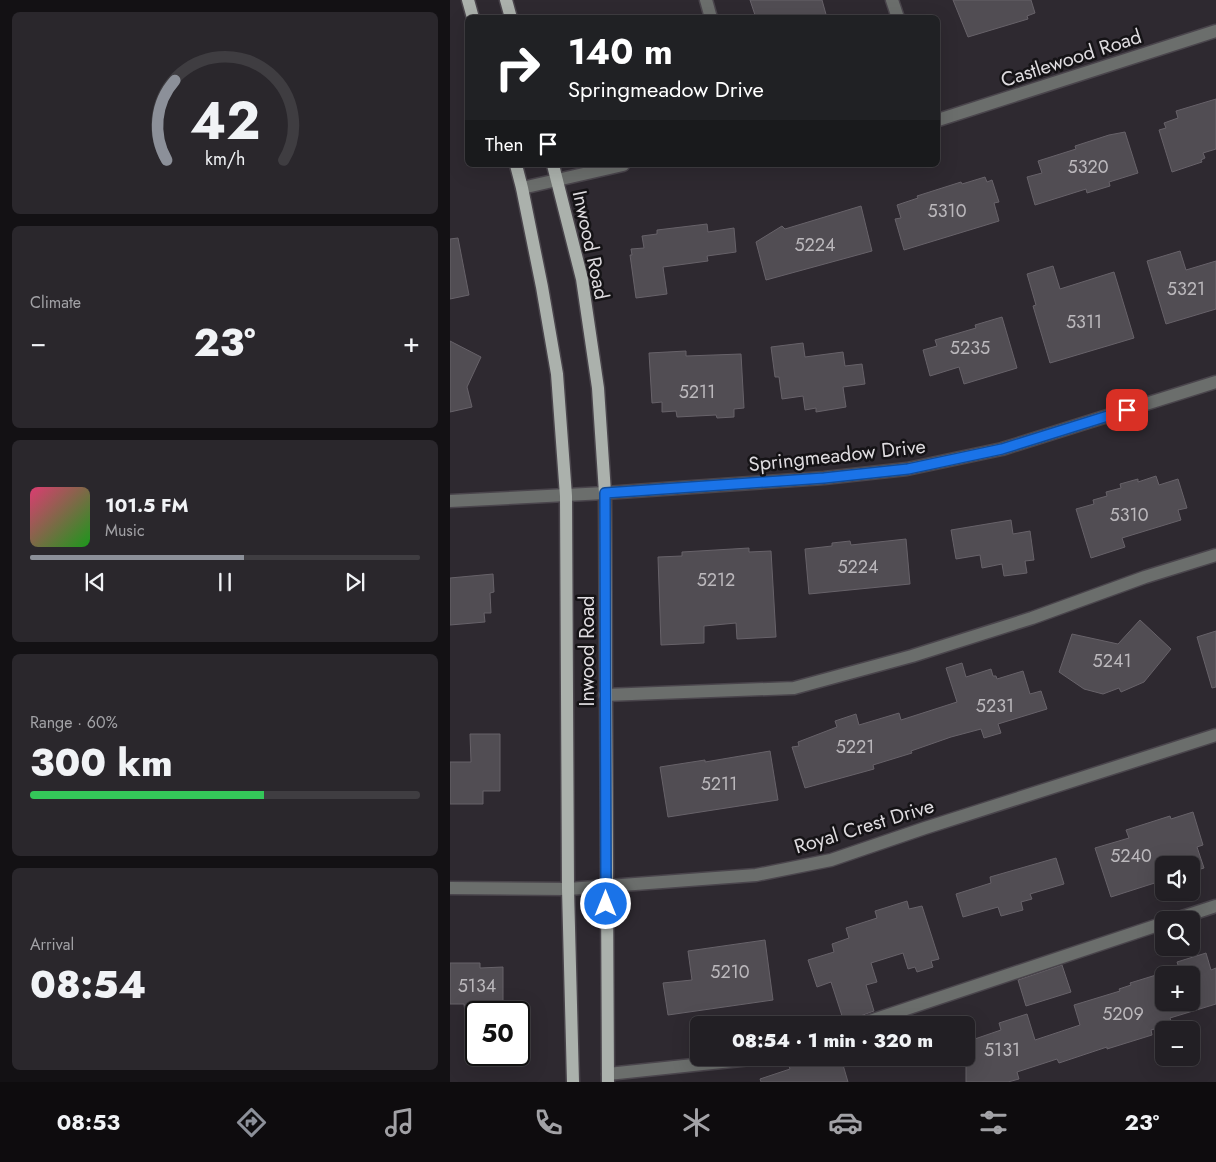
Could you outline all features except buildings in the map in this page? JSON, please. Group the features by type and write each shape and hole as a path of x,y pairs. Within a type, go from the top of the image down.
{"main road":[{"path":"468,0 472,15"},
{"path":"506,0 510,15"},
{"name":"Inwood Road","path":"517,167 557,374 566,496 568,889 573,1082"},
{"name":"Inwood Road","path":"554,167 582,279 598,388 605,493 608,1078"}],"street":[{"path":"706,0 710,15"},
{"path":"892,0 897,15"},
{"name":"Castlewood Road","path":"940,119 1216,31"},
{"path":"522,188 614,167"},
{"name":"Springmeadow Drive","path":"450,501 566,496 824,478 908,469 1002,449 1216,382"},
{"path":"606,695 794,688 922,653 1032,618 1216,555"},
{"name":"Royal Crest Drive","path":"450,888 568,889 756,875 831,860 1216,734"},
{"path":"1200,911 1216,906"},
{"path":"885,1016 1155,926"},
{"path":"608,1078 699,1066"}],"route":[{"path":"606,904 605,493 824,478 908,469 1002,449 1127,410"}]}
